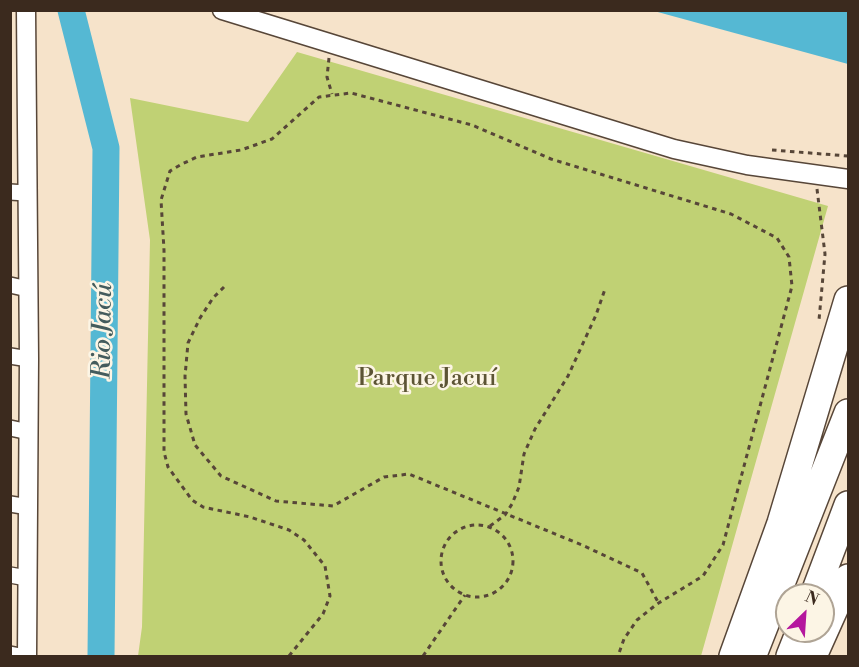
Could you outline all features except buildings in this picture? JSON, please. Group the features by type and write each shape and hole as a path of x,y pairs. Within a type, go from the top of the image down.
{"highway":[{"path":"733,657 781,523 849,300"},
{"path":"752,657 849,413"},
{"path":"819,583 849,505"},
{"path":"813,657 849,578"}],"street":[{"path":"26,10 18,192 19,287 29,359 29,507 19,577 27,657"},
{"path":"222,10 332,46 674,149 747,165 849,179"},
{"path":"10,356 29,359"},
{"path":"10,428 29,432"},
{"path":"10,504 29,507"},
{"path":"10,654 20,657"}],"path":[{"path":"332,46 327,77 332,94"},
{"path":"289,657 323,614 330,596 325,567 304,540 289,530 250,517 203,507 192,500 168,467 164,452 164,250 161,200 170,171 182,164 197,157 241,150 272,139 319,98 332,94 351,93 472,125 551,159 731,214 767,232 783,247 789,257 792,286 723,545 703,576 659,603 637,620 624,639 618,657"},
{"path":"811,152 825,254 819,326"},
{"path":"225,287 213,298 200,318 188,344 185,376 186,414 195,445 221,476 276,501 333,506 384,477 409,474 582,545 642,573 659,603"},
{"path":"490,526 505,515 519,487 524,454 535,429 568,376 596,315 605,289"},
{"path":"467,525 490,526 508,540 514,562 506,584 488,596 465,595 447,581 440,559 448,538 467,525"},
{"path":"423,657 465,595"}],"green space":[{"name":"Parque Jacuí","path":"297,52 828,206 701,656 138,656 142,627 150,240 130,98 248,122"}],"water":[{"path":"654,11 848,11 848,64"}],"waterway":[{"name":"Rio Jacú","path":"71,10 106,148 101,656"}]}
